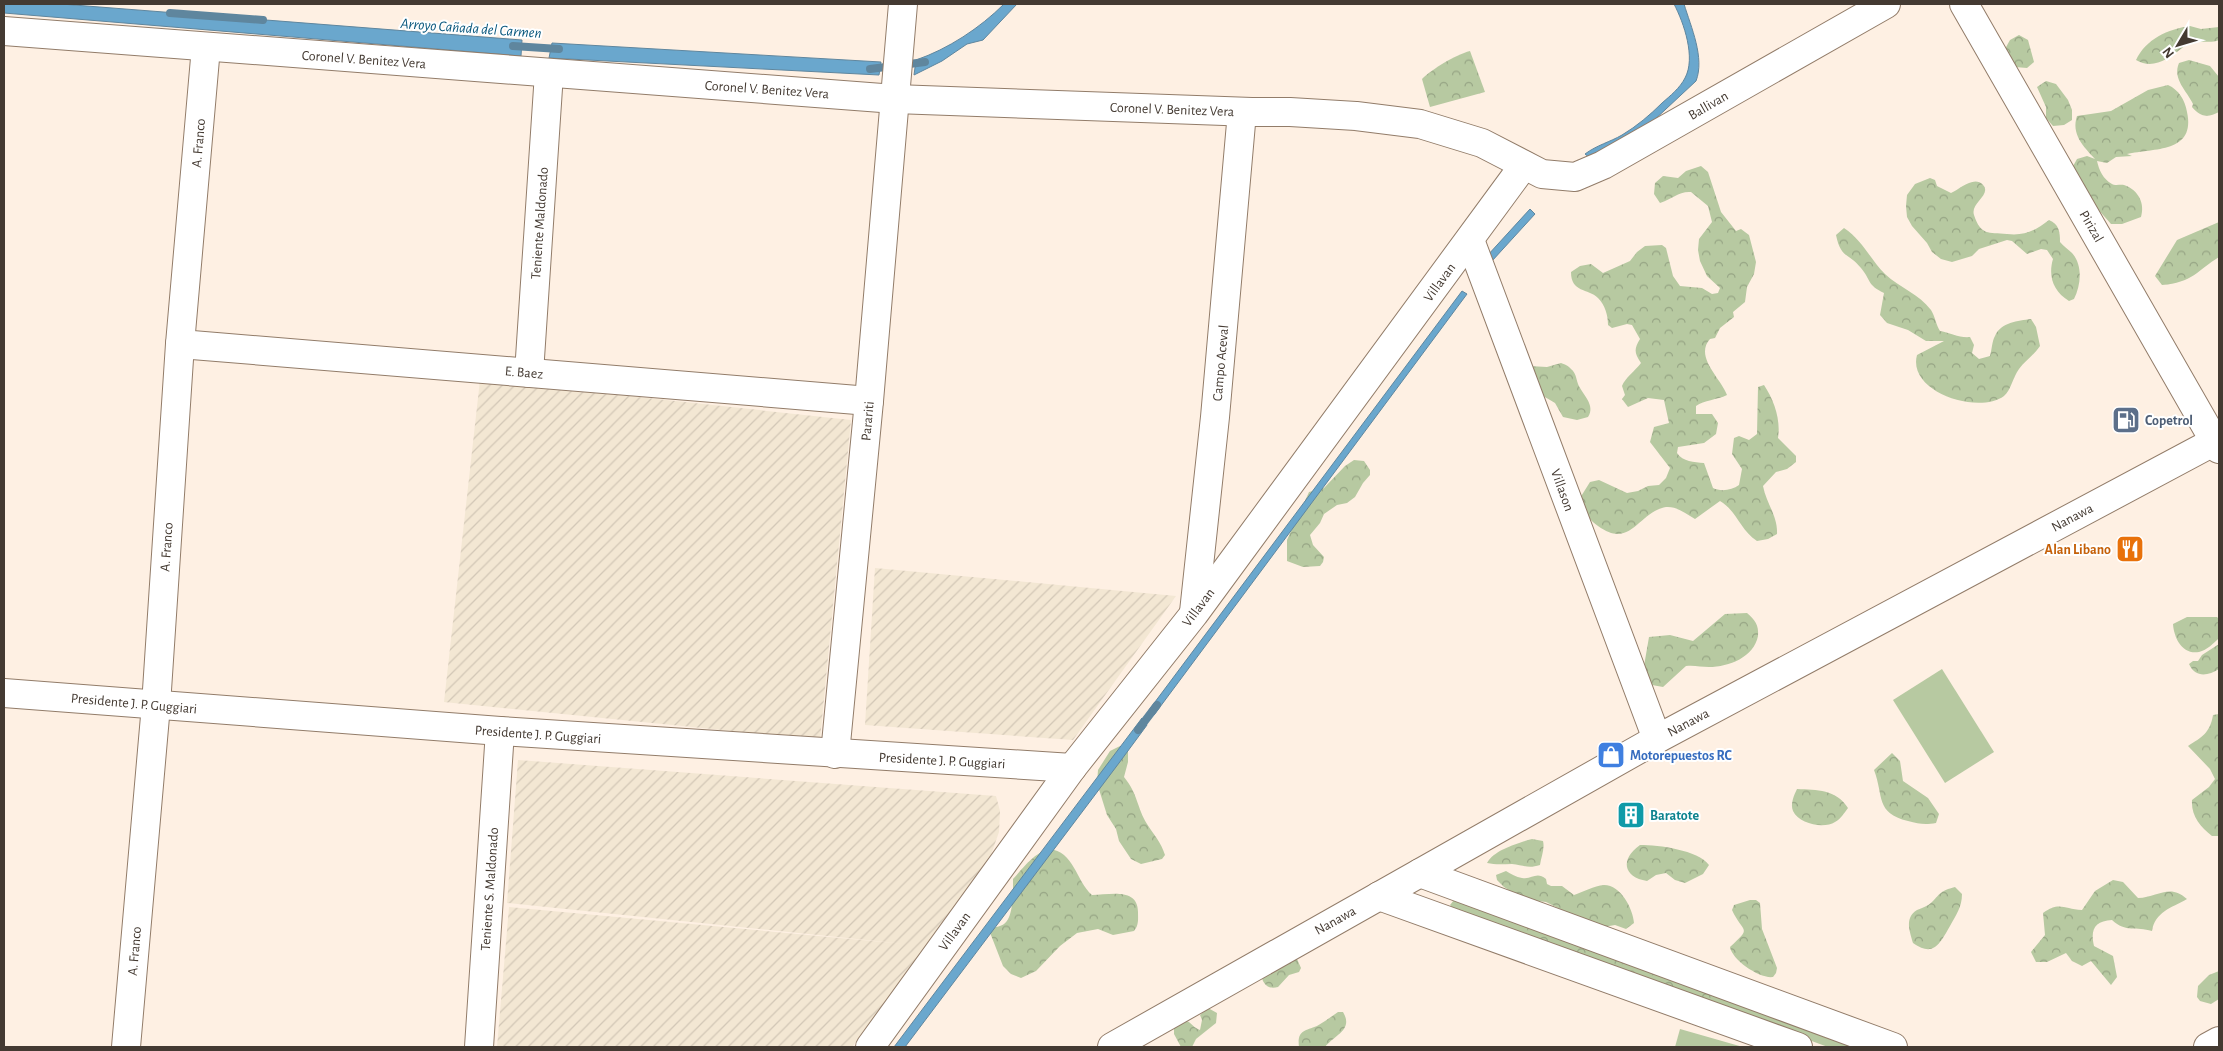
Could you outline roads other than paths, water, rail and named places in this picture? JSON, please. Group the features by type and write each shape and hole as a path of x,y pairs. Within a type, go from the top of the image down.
{"street":[{"name":"Parariti","path":"835,754 869,401 903,4"},
{"name":"Ballivan","path":"1524,165 1542,174 1575,177 1589,172 1886,4"},
{"name":"Pirizal","path":"1964,4 2218,443"},
{"name":"Coronel V. Benitez Vera","path":"4,32 549,73 1242,112 1290,112 1356,116 1420,124 1482,143 1524,165"},
{"name":"A. Franco","path":"126,1047 156,705 180,344 206,47"},
{"name":"Teniente Maldonado","path":"529,373 549,73"},
{"name":"Campo Aceval","path":"1194,614 1215,417 1242,112"},
{"name":"Villavan","path":"870,1047 1072,768 1194,614 1524,165"},
{"name":"Villason","path":"1470,240 1657,739"},
{"name":"E. Baez","path":"180,344 869,401"},
{"name":"Nanawa","path":"1112,1047 1657,739 2218,443"},
{"name":"Presidente J. P. Guggiari","path":"4,693 500,731 1072,768"},
{"name":"Teniente S. Maldonado","path":"479,1047 500,731"},
{"path":"1420,873 1893,1047"},
{"path":"1379,896 1798,1047"},
{"path":"2208,1047 2219,1041"}],"water":[{"path":"4,4 61,4 522,40 521,56 4,13"},
{"path":"1004,4 1017,4 983,40 967,44 942,61 914,75 916,60 940,50 963,37"},
{"path":"1674,4 1684,4 1693,32 1699,62 1696,81 1651,123 1590,158 1585,154 1622,135 1638,124 1675,92 1685,78 1688,70 1689,51 1685,30"},
{"path":"552,43 881,62 879,75 549,58"},
{"path":"1530,209 1535,214 1492,261 1487,256"},
{"path":"1462,291 1467,294 1154,715 1149,710"},
{"path":"1142,718 1147,725 905,1047 894,1047"}],"waterway":[{"name":"Arroyo Cañada del Carmen","path":"170,13 263,20"},
{"name":"Arroyo Cañada del Carmen","path":"513,46 559,49"},
{"name":"Arroyo Cañada del Carmen","path":"870,69 925,62"},
{"path":"1138,730 1157,705"}],"place":[{"name":"Copetrol","path":"2126,420"},
{"name":"Alan Libano","path":"2130,549"},
{"name":"Motorepuestos RC","path":"1611,755"},
{"name":"Baratote","path":"1631,815"}]}
